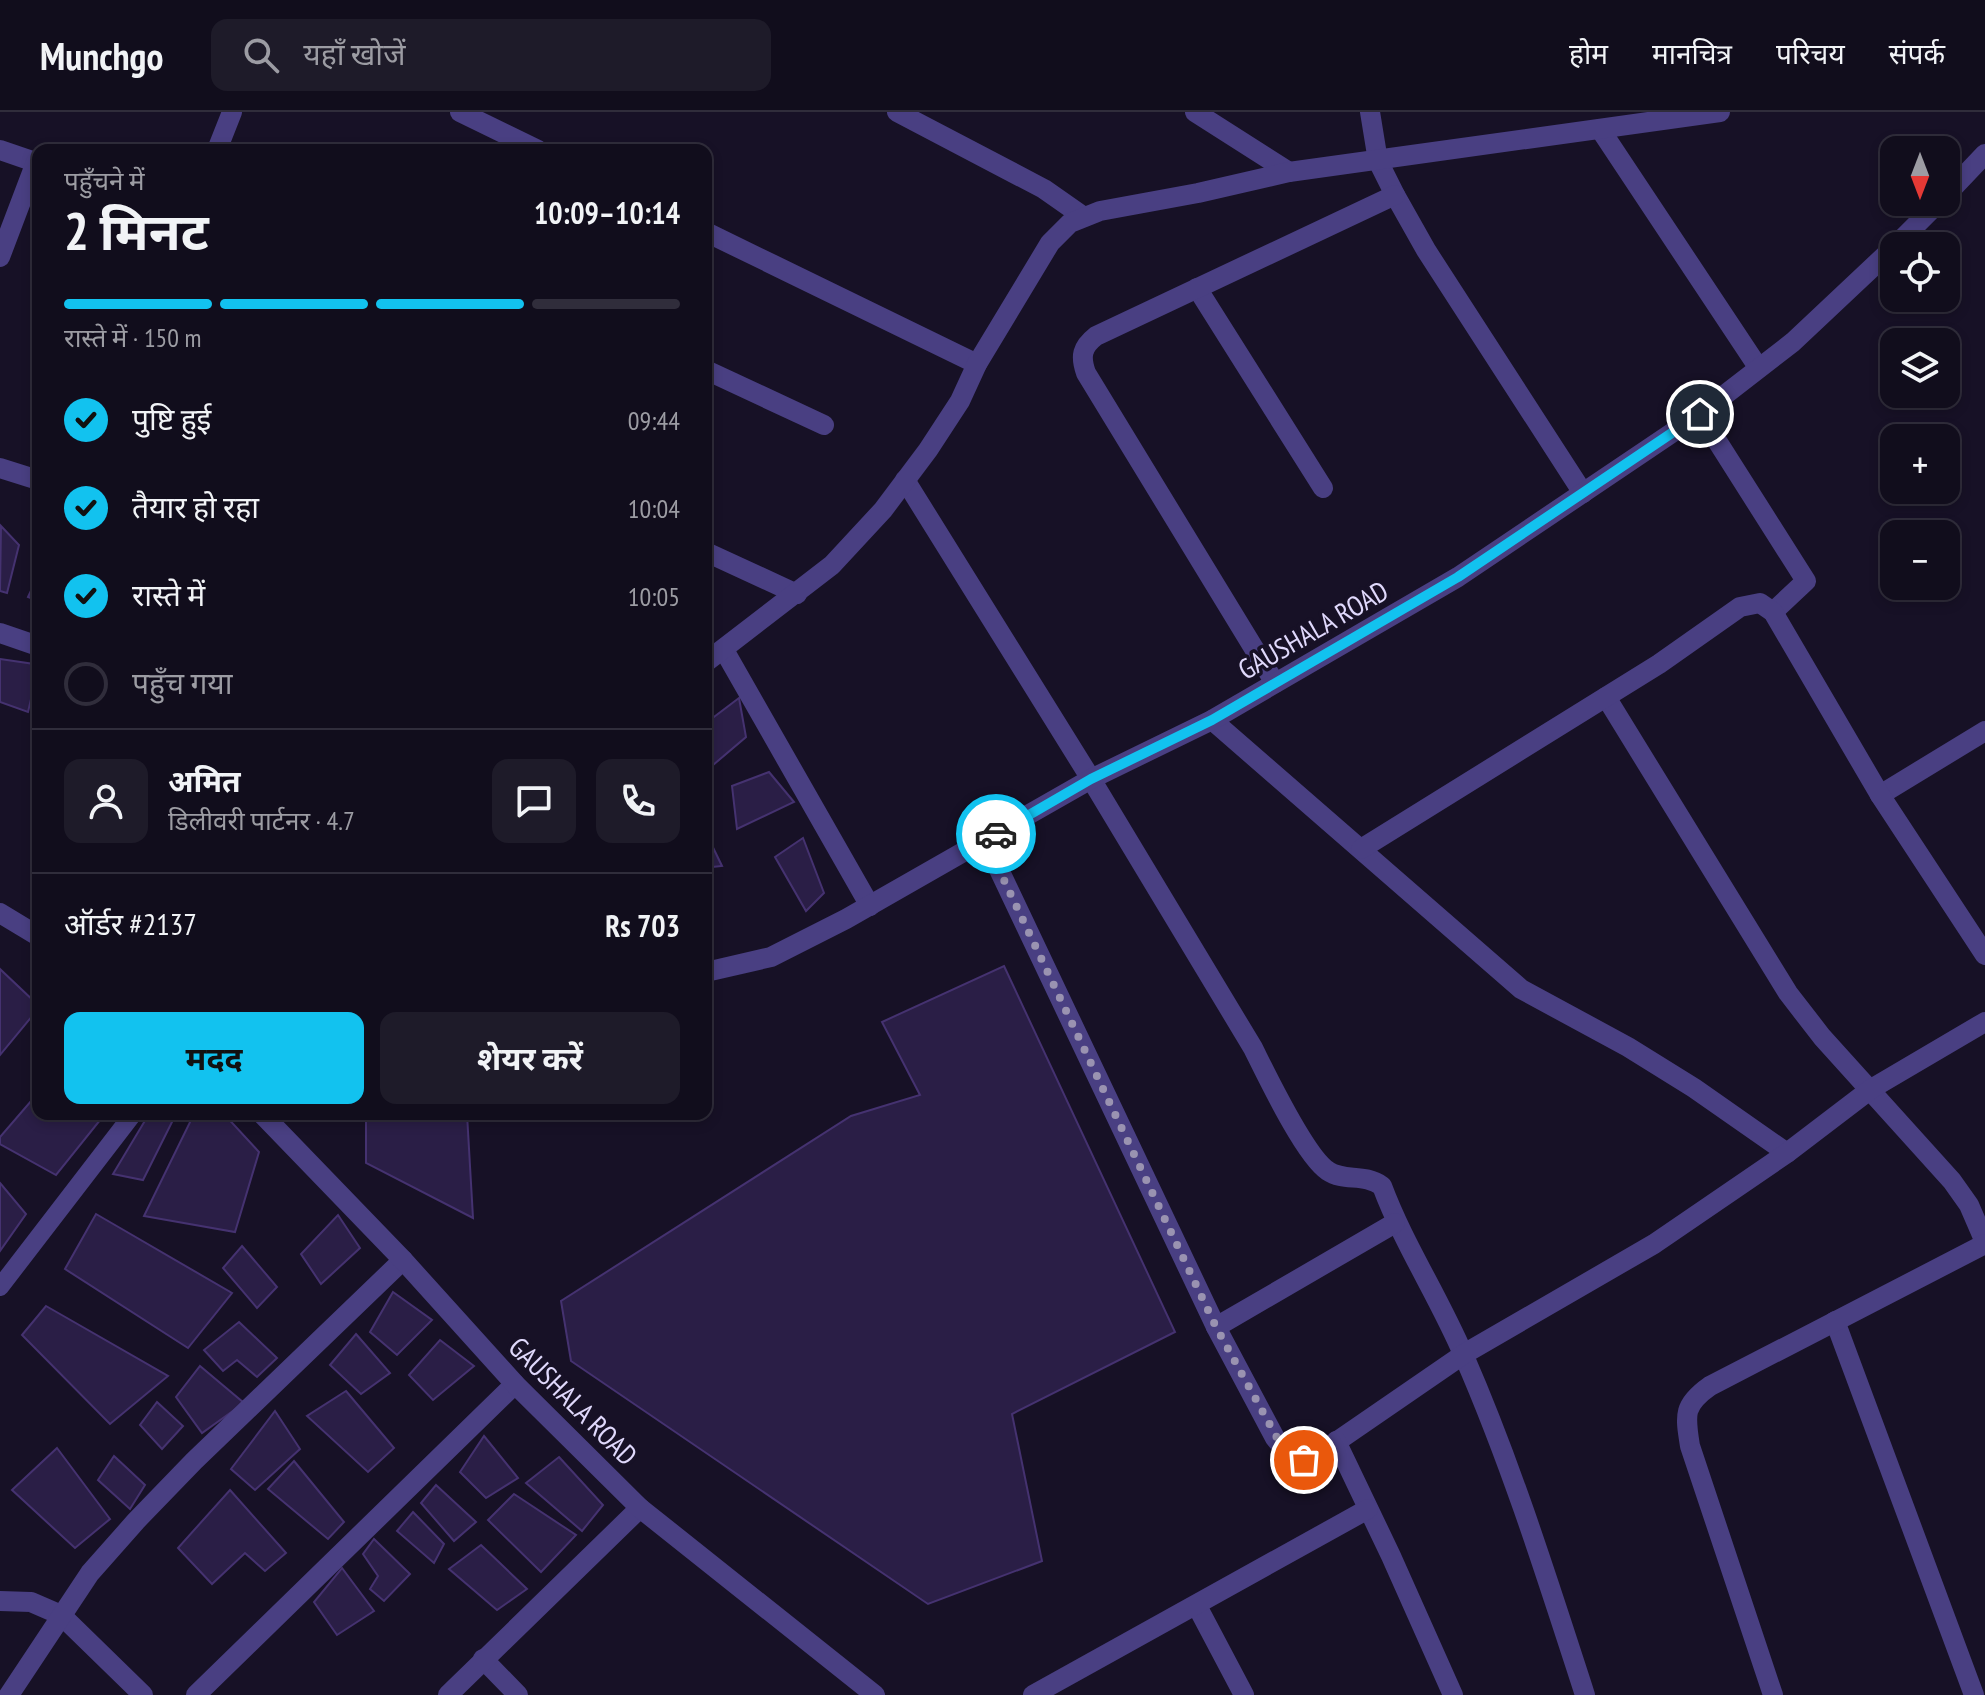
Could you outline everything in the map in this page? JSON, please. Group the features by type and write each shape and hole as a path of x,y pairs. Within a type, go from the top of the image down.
{"street":[{"path":"223,144 232,112"},
{"path":"460,112 526,144"},
{"path":"897,112 1044,189 1084,217"},
{"path":"1195,112 1289,172"},
{"path":"1370,112 1378,161 1395,195 1426,250 1583,493"},
{"path":"712,658 832,565 883,510 960,401 977,364 1050,243 1058,232 1084,217 1100,211 1289,172 1720,112"},
{"path":"1600,129 1758,367"},
{"path":"0,150 32,160"},
{"path":"1960,180 1985,154"},
{"path":"0,257 32,175"},
{"path":"1275,683 1086,373 1082,361 1087,344 1096,336 1395,195"},
{"name":"GAUSHALA ROAD","path":"1908,232 1925,216"},
{"path":"712,235 977,364"},
{"name":"GAUSHALA ROAD","path":"712,971 771,957 870,906 1091,779 1212,720 1458,577 1700,414 1793,342 1880,259"},
{"path":"1197,288 1323,488"},
{"path":"712,373 824,425"},
{"path":"1700,414 1806,581 1773,612"},
{"path":"0,468 32,478"},
{"path":"905,480 1091,779 1318,1161 1330,1173 1346,1177 1361,1176 1382,1186 1395,1223 1464,1354 1534,1537 1585,1695"},
{"path":"712,555 797,594"},
{"path":"1361,849 1606,697 1740,607 1760,603 1773,612 1880,795 1985,955"},
{"path":"0,633 32,644"},
{"path":"724,650 870,906"},
{"path":"1606,697 1780,981 1822,1037 1952,1181 1969,1205 1985,1243 1710,1386 1695,1396 1685,1416 1690,1446 1773,1695"},
{"path":"1212,720 1521,989 1654,1063 1787,1153"},
{"path":"1880,795 1985,731"},
{"path":"985,840 1216,1327 1286,1454 1292,1459 1304,1460 1336,1441 1464,1354 1654,1244 1787,1153 1871,1089 1985,1022"},
{"path":"0,913 32,932"},
{"name":"GAUSHALA ROAD","path":"268,1120 403,1260 515,1384 640,1508 875,1695"},
{"path":"1216,1327 1395,1223"},
{"path":"9,1695 90,1573 194,1461 403,1260"},
{"path":"1835,1321 1974,1695"},
{"path":"196,1695 515,1384"},
{"path":"1336,1441 1453,1695"},
{"path":"448,1695 640,1508"},
{"path":"1033,1695 1368,1509"},
{"path":"0,1601 31,1602 61,1615 143,1695"},
{"path":"1197,1606 1244,1695"},
{"path":"483,1659 518,1695"}],"lane":[{"path":"0,1287 128,1120"}],"building":[{"path":"1,526 19,545 7,593 0,591"},
{"path":"0,659 32,664 32,695 28,712 0,702"},
{"path":"739,698 746,737 712,766 712,718"},
{"path":"769,772 794,802 737,829 732,786"},
{"path":"803,838 824,893 806,911 775,857"},
{"path":"712,845 722,866 712,867"},
{"path":"1004,966 1175,1332 1012,1414 1042,1561 928,1604 571,1361 561,1301 851,1116 920,1095 882,1022"},
{"path":"0,969 32,999 32,1016 0,1055"},
{"path":"32,1100 32,1120 100,1120 56,1175 0,1144 0,1137"},
{"path":"145,1120 173,1120 143,1180 113,1174"},
{"path":"191,1120 230,1120 259,1152 235,1232 144,1216"},
{"path":"366,1120 467,1120 473,1218 366,1163"},
{"path":"0,1183 26,1214 0,1251"},
{"path":"96,1214 232,1293 188,1348 65,1269"},
{"path":"338,1215 360,1248 321,1284 301,1254"},
{"path":"242,1246 277,1287 257,1308 223,1268"},
{"path":"393,1292 432,1320 397,1355 370,1332"},
{"path":"46,1306 168,1376 110,1424 22,1335"},
{"path":"239,1322 277,1358 257,1377 237,1360 223,1371 204,1350"},
{"path":"356,1334 390,1373 361,1394 330,1365"},
{"path":"440,1340 474,1366 433,1400 409,1375"},
{"path":"200,1366 244,1403 202,1433 176,1397"},
{"path":"346,1391 394,1448 368,1472 307,1416"},
{"path":"157,1402 183,1426 162,1449 140,1425"},
{"path":"275,1411 300,1449 255,1490 231,1469"},
{"path":"484,1436 518,1478 486,1498 460,1472"},
{"path":"57,1448 110,1519 75,1548 12,1490"},
{"path":"114,1456 145,1485 130,1509 98,1480"},
{"path":"559,1457 603,1505 582,1531 526,1483"},
{"path":"294,1461 344,1522 328,1539 268,1489"},
{"path":"436,1485 476,1522 454,1541 421,1503"},
{"path":"230,1490 286,1553 265,1571 245,1553 212,1584 178,1548"},
{"path":"514,1494 576,1535 541,1572 488,1520"},
{"path":"413,1512 444,1544 434,1563 397,1531"},
{"path":"374,1539 410,1574 384,1601 370,1589 378,1576 363,1554"},
{"path":"481,1545 527,1589 497,1610 449,1569"},
{"path":"342,1568 374,1611 337,1635 314,1602"}],"way so far":[{"path":"996,834 985,840 1216,1327 1275,1438 1292,1459 1304,1460"}],"route":[{"path":"996,834 1091,779 1212,720 1458,577 1700,414"}]}
